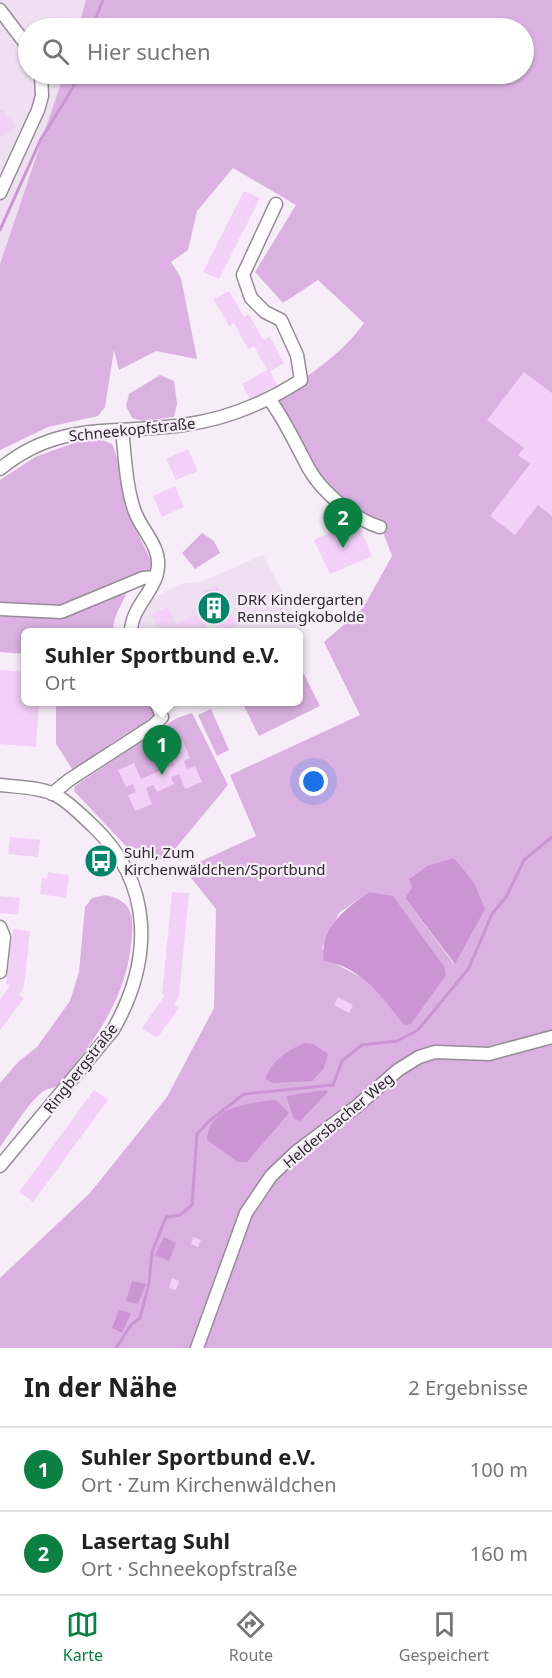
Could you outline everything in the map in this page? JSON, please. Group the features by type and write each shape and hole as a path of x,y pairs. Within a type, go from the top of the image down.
{"street":[{"path":"0,10 18,34"},
{"path":"0,193 38,110 42,96 41,84"},
{"name":"Schneekopfstraße","path":"0,469 12,459 55,438 81,431 122,430 205,422 242,412 270,400 301,380 297,355 281,320 265,312 251,298 243,275 276,204"},
{"path":"270,400 284,418 310,471 323,487 352,512 380,527"},
{"path":"122,430 135,511 158,556 156,577 135,611 132,628"},
{"path":"0,609 61,612 143,578 156,577"},
{"path":"52,794 69,780 154,725 162,717 158,706"},
{"name":"Ringbergstraße","path":"0,785 31,788 52,794 63,800 100,833 124,867 140,909 141,953 125,1008 113,1030 0,1166"},
{"path":"0,927 4,937 0,972"},
{"name":"Heldersbacher Weg","path":"197,1348 246,1213 271,1176 296,1152 356,1107 398,1070 419,1057 435,1052 489,1054 552,1038"}],"shaded area":[{"path":"0,0 86,0 81,18 18,18 18,84 61,84 0,264"},
{"path":"86,0 552,0 552,1348 0,1348 0,1278 90,1193 167,1097 214,1008 216,909 184,869 256,836 230,775 360,715 324,642 363,608 392,556 380,524 323,487 270,400 333,357 364,323 318,280 283,303 255,272 296,205 233,168 197,211 188,250 171,262 181,278 197,359 156,351 119,370 114,350 105,407 98,416 48,427 0,450 0,264 61,84 534,84 534,18 81,18","holes":["427,866 454,964 405,898 412,887 410,879","369,892 378,894 405,1025 370,982 334,963 322,948 339,913"]},
{"path":"160,375 174,381 177,404 174,417 143,421 132,418 126,406 129,394"},
{"path":"85,439 100,439 112,444 117,457 127,508 154,568 129,580 129,586 114,628 21,628 21,654 0,652 0,480 35,457"},
{"path":"202,533 214,541 220,553 195,569 182,553"},
{"path":"263,555 302,628 141,628 139,622 151,599 180,584 200,582"},
{"path":"303,672 320,706 259,736 244,706 303,706"},
{"path":"56,706 151,706 154,714 151,725 140,731 137,727 110,744 111,749 73,770 56,744"},
{"path":"211,709 229,750 217,756 198,715"},
{"path":"192,713 228,785 165,861 126,846 74,791 75,786 177,718"},
{"path":"454,858 474,883 485,909 455,964 405,898 412,887 409,879 427,866"},
{"path":"369,892 393,896 445,968 446,975 411,1024 404,1025 379,994 360,977 337,964 324,961 324,949 330,929 351,905"},
{"path":"106,895 120,900 131,913 130,953 122,986 99,1031 66,1076 56,1086 36,1097 0,1147 0,1083 18,1062 37,1047 70,1001 79,972 85,907 92,898"},
{"path":"304,1043 313,1044 328,1054 324,1068 312,1081 273,1083 265,1079 272,1066 281,1057"},
{"path":"326,1090 328,1092 300,1121 294,1119 286,1096"},
{"path":"276,1100 289,1113 247,1162 238,1162 207,1140 214,1120 222,1113 255,1102"},
{"path":"164,1237 176,1243 169,1261 155,1255"},
{"path":"132,1281 146,1284 138,1304 126,1301"},
{"path":"119,1310 131,1313 122,1333 112,1328"}],"building":[{"path":"2,109 16,126 0,138 0,111"},
{"path":"244,191 260,198 219,279 203,272"},
{"path":"229,291 244,317 249,314 263,340 270,337 284,363 270,371 277,385 250,400 242,384 267,370 254,346 248,349 234,323 229,326 213,299"},
{"path":"524,372 552,393 552,516 538,505 515,535 490,516 530,464 518,455 524,448 487,420"},
{"path":"188,449 198,471 176,480 166,459"},
{"path":"175,486 184,507 162,517 153,496"},
{"path":"357,521 372,556 330,574 314,540"},
{"name":"DRK Kindergarten Rennsteigkobolde","path":"217,585 225,602 218,605 222,614 230,610 237,626 217,628 213,618 205,622 208,628 159,628 152,614 168,607 175,624 209,609 202,592"},
{"path":"0,670 21,672 21,706 39,706 36,747 0,744"},
{"path":"183,741 190,758 184,761 187,769 195,766 202,782 185,789 179,774 171,777 174,784 157,792 153,785 146,788 152,804 135,811 128,795 136,792 133,784 126,787 118,770 134,763 141,779 174,765 167,748"},
{"path":"10,837 40,840 38,857 8,854"},
{"path":"48,872 69,875 66,898 40,894 42,878 47,879"},
{"path":"172,892 189,893 179,996 174,1005 179,1008 157,1038 142,1028 165,995 162,995"},
{"path":"0,896 20,898 18,915 0,913"},
{"path":"13,929 30,931 24,986 19,995 24,998 0,1030 0,1000 10,985 6,984"},
{"path":"338,997 353,1005 349,1013 334,1005"},
{"path":"94,1090 108,1100 33,1202 19,1192"},
{"path":"193,1237 201,1240 198,1247 191,1244"},
{"path":"172,1278 179,1281 176,1290 169,1288"}],"waterway":[{"path":"96,18 103,0"},
{"path":"0,230 41,139 75,84"},
{"path":"116,1348 131,1325 140,1318 149,1283 152,1252 166,1217 180,1215 192,1205 197,1134 209,1121 244,1094 333,1085 342,1061 362,1045 397,1041 418,1030 469,968 492,914 506,897 524,860 552,837"}],"place":[{"name":"Lasertag Suhl","path":"343,548"},
{"name":"DRK Kindergarten Rennsteigkobolde","path":"214,608"},
{"name":"Suhler Sportbund e.V.","path":"162,775"},
{"name":"Suhl, Zum Kirchenwäldchen/Sportbund","path":"101,861"}]}
